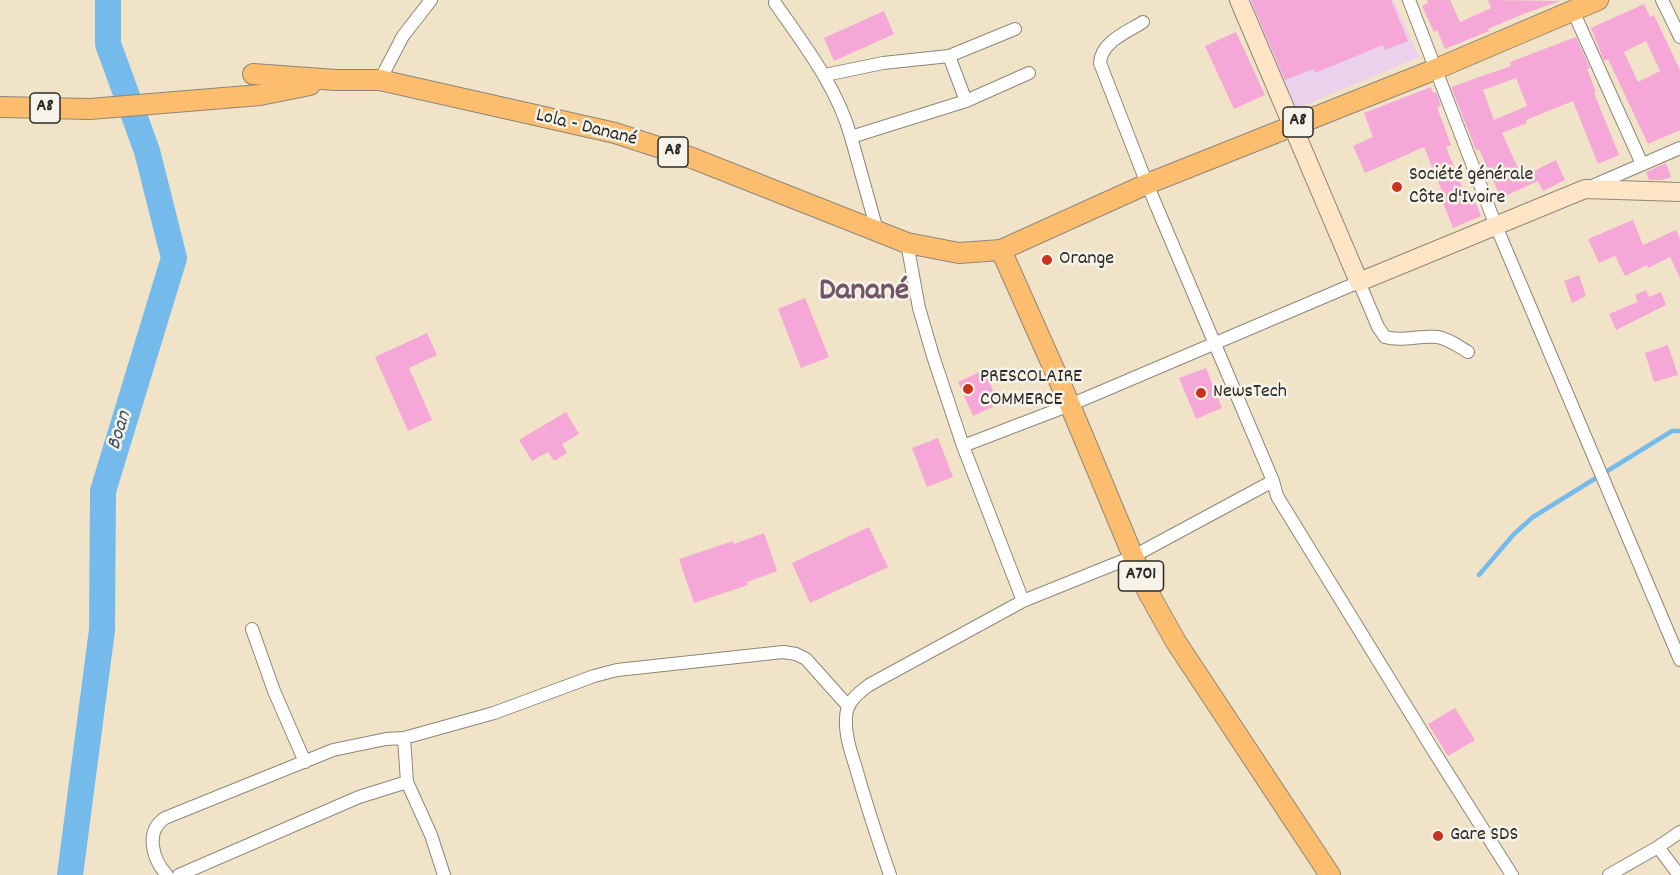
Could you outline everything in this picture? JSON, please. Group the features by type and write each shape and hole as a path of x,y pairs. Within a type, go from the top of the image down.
{"main road":[{"name":"A8","path":"1001,250 1147,184 1292,124 1436,69 1598,0"},
{"name":"Lola - Danané","path":"253,74 336,80 380,80 615,133 692,158 907,243 959,253 1001,250"},
{"name":"Lola - Danané","path":"0,107 90,109 168,103 260,95 336,80"},
{"name":"A701","path":"1001,250 1070,405 1148,592 1176,642 1330,875"}],"street":[{"path":"380,80 403,36 431,0"},
{"path":"1239,0 1378,327 1385,337 1396,339 1438,337 1452,342 1467,352"},
{"path":"1409,0 1496,226 1680,660"},
{"path":"1662,0 1680,38"},
{"path":"776,3 825,75 847,120 877,230"},
{"path":"1573,11 1642,164"},
{"path":"1143,22 1114,40 1103,51 1100,63 1147,184 1273,481 1277,496 1512,875"},
{"path":"825,75 883,63 949,56 1015,29"},
{"path":"949,56 966,101"},
{"path":"851,137 966,101 1029,73"},
{"path":"963,446 1070,405 1680,148"},
{"path":"1585,189 1680,192"},
{"path":"907,243 919,308 963,446 1023,601"},
{"path":"890,875 867,808 848,737 846,718 848,706 854,698 869,685 1023,601 1132,557 1273,481"},
{"path":"252,629 274,691 305,762"},
{"path":"166,875 156,860 152,839 156,826 165,818 333,750 386,739 404,738 494,714 594,676 617,670 783,652 796,654 806,659 848,706"},
{"path":"404,738 407,782 431,835 444,875"},
{"path":"179,875 359,797 407,782"},
{"path":"1609,875 1680,832"},
{"path":"1658,847 1679,875"}],"shaded area":[{"path":"1228,0 1394,0 1419,57 1279,116"}],"building":[{"path":"1251,0 1391,0 1408,41 1385,50 1383,45 1315,73 1314,69 1285,80"},
{"path":"1427,0 1450,0 1460,22 1491,8 1488,0 1560,1 1523,14 1445,49 1437,30 1434,32 1422,6 1428,3"},
{"path":"1644,4 1650,17 1654,15 1680,70 1680,130 1648,144 1608,59 1604,61 1591,28","holes":["1646,41 1660,71 1638,82 1624,52"]},
{"path":"884,11 894,34 834,61 824,38"},
{"path":"1236,32 1265,95 1234,109 1205,46"},
{"path":"1576,37 1590,68 1587,69 1596,92 1594,93 1619,155 1598,164 1573,101 1526,120 1527,123 1502,133 1522,177 1556,160 1565,180 1543,191 1538,181 1501,198 1479,149 1476,150 1451,87 1511,66 1510,62","holes":["1516,78 1527,106 1494,120 1483,90"]},
{"path":"1431,87 1433,93 1436,92 1441,106 1437,107 1451,145 1446,147 1465,194 1471,191 1481,216 1453,228 1443,203 1446,201 1424,147 1365,173 1353,146 1373,137 1364,113"},
{"path":"1666,163 1671,177 1649,180 1646,172"},
{"path":"1633,220 1643,245 1676,230 1680,239 1680,278 1670,257 1625,276 1615,256 1599,263 1588,239"},
{"path":"1579,275 1586,296 1572,303 1564,281"},
{"path":"1646,290 1649,297 1661,292 1666,305 1616,330 1609,314 1638,302 1635,295"},
{"path":"805,298 829,357 801,368 778,309"},
{"path":"427,333 437,355 409,368 432,420 408,431 375,357"},
{"path":"1668,345 1678,375 1654,382 1645,353"},
{"path":"1206,368 1222,408 1196,419 1179,378"},
{"path":"984,370 999,404 973,416 958,382"},
{"path":"566,412 579,434 562,444 567,453 554,461 548,452 532,461 519,440"},
{"path":"938,438 953,477 927,487 912,448"},
{"path":"869,527 888,567 810,603 792,563"},
{"path":"764,533 777,571 747,582 748,585 694,603 679,559"},
{"path":"1455,708 1475,740 1448,756 1428,724"}],"waterway":[{"name":"Boan","path":"70,875 102,630 103,491 174,258 147,151 108,44 108,0"},
{"path":"1479,575 1514,534 1533,517 1672,431 1680,431"}],"place":[{"name":"Société générale Côte d'Ivoire","path":"1397,187"},
{"name":"Orange","path":"1047,260"},
{"name":"PRESCOLAIRE COMMERCE","path":"968,389"},
{"name":"NewsTech","path":"1201,393"},
{"name":"Gare SDS","path":"1438,836"}],"district":[{"name":"Danané","path":"864,294"}]}
